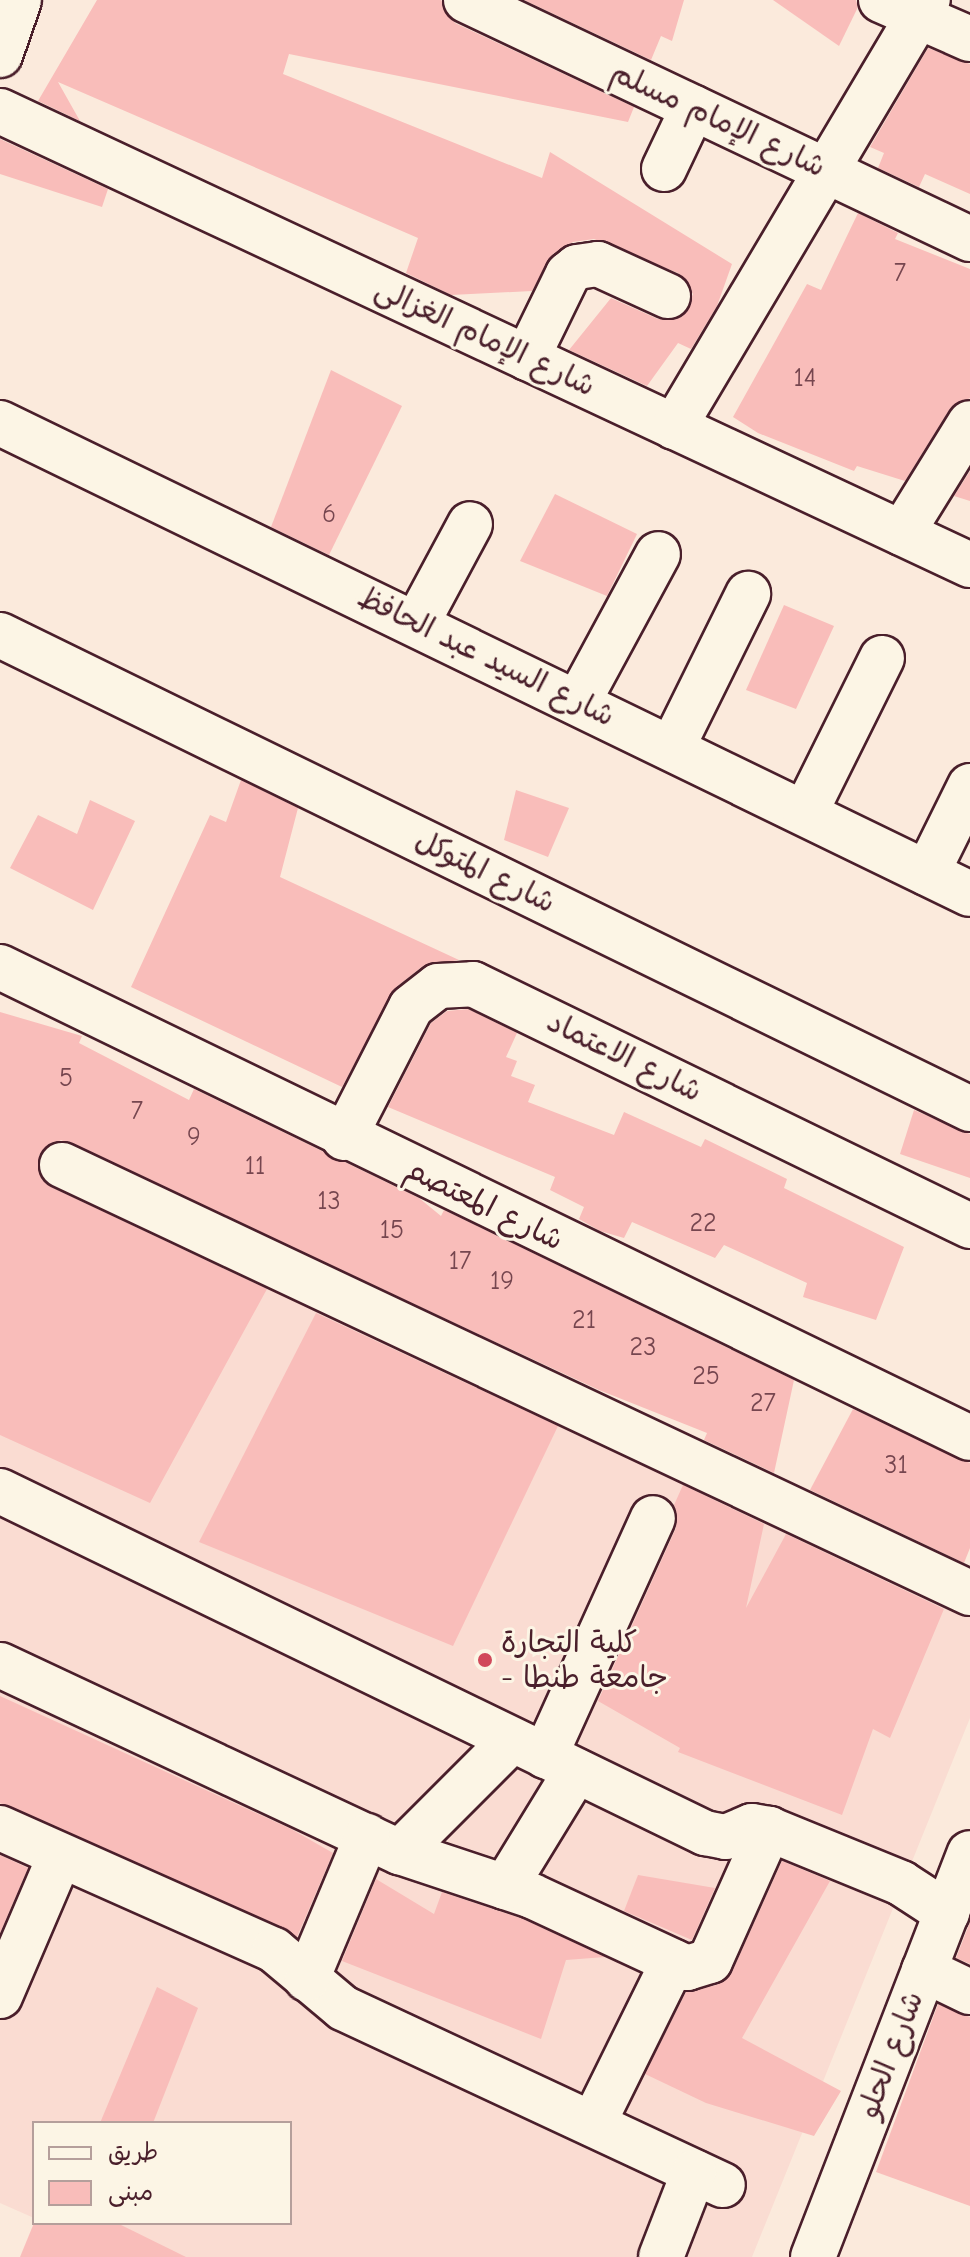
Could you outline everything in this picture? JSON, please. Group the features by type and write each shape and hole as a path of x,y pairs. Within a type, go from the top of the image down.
{"street":[{"path":"0,55 19,0"},
{"name":"شارع الإمام مسلم","path":"466,0 970,239"},
{"path":"674,427 826,171 909,5 970,39"},
{"path":"664,169 693,108"},
{"name":"شارع الإمام الغزالى","path":"0,111 970,565"},
{"path":"527,358 568,274 577,267 598,264 668,296"},
{"name":"شارع السيد عبد الحافظ","path":"0,423 970,894"},
{"path":"902,533 970,423"},
{"path":"417,623 470,524"},
{"path":"578,702 658,554"},
{"path":"672,748 748,594"},
{"name":"شارع المتوكل","path":"0,635 970,1109"},
{"path":"805,813 882,658"},
{"path":"927,873 970,786"},
{"name":"شارع المعتصم","path":"0,967 344,1138 970,1438"},
{"name":"شارع الاعتماد","path":"344,1138 411,1007 438,986 473,984 970,1226"},
{"path":"62,1165 970,1593"},
{"path":"0,1491 715,1837 752,1826 769,1829 901,1883 947,1913"},
{"path":"505,1887 544,1756 653,1518"},
{"path":"0,1665 383,1844 561,1907 673,1962 695,1969 710,1961 769,1829"},
{"path":"307,1979 383,1844 544,1756"},
{"path":"0,1828 274,1950 343,2008 708,2179 661,2257"},
{"name":"شارع الحلو","path":"826,2253 924,1970 970,1853"},
{"path":"0,1996 60,1856"},
{"path":"593,2124 673,1962"},
{"path":"924,1970 970,1992"}],"shaded area":[{"name":"كلية التجارة - جامعة طنطا","path":"0,1155 970,1602 970,1718 752,2257 124,2257 51,2225 292,2225 292,2121 32,2121 32,2217 0,2203"}],"building":[{"path":"97,0 441,0 455,23 634,107 628,122 289,54 283,74 542,178 550,152 732,264 717,306 691,349 678,343 647,386 569,350 611,298 658,319 682,317 693,294 678,273 594,239 573,242 553,254 532,291 451,295 406,273 418,238 58,82 80,121 38,101"},
{"path":"524,0 684,0 672,41 661,36 651,60"},
{"path":"773,0 856,0 858,7 839,46"},
{"path":"928,48 970,64 970,194 925,174 919,187 878,168 884,153 870,147"},
{"path":"0,139 108,189 102,207 0,174"},
{"path":"858,213 898,233 895,239 970,269 970,398 949,410 905,481 857,466 854,471 758,433 733,417 807,284 821,290"},
{"path":"331,370 402,406 329,555 271,527"},
{"path":"970,471 970,501 954,496"},
{"path":"555,494 637,534 607,596 520,561"},
{"path":"784,605 834,626 796,709 746,690"},
{"path":"241,780 298,808 280,877 459,960 423,966 395,988 342,1087 131,987 210,815 226,822"},
{"path":"516,790 569,808 548,857 504,840"},
{"path":"90,800 135,821 93,910 10,868 38,815 77,834"},
{"path":"468,1009 517,1033 506,1057 517,1061 511,1076 535,1085 528,1102 614,1135 624,1112 701,1147 705,1139 787,1179 784,1188 904,1247 876,1320 803,1297 807,1283 724,1245 715,1258 632,1222 624,1238 600,1231 579,1219 584,1207 550,1190 555,1177 388,1107 431,1023 447,1011"},
{"path":"0,1012 82,1036 79,1043 189,1100 194,1089 419,1198 441,1216 444,1210 794,1380 774,1473 704,1440 707,1433 599,1390 61,1140 39,1155 41,1179 51,1187 267,1289 150,1503 0,1435"},
{"path":"914,1110 970,1134 970,1178 900,1154"},
{"path":"316,1313 558,1426 453,1646 199,1542"},
{"path":"853,1409 970,1463 970,1548 964,1563 810,1490"},
{"path":"683,1485 764,1524 746,1608 786,1534 944,1609 890,1738 873,1729 842,1815 678,1752 680,1748 598,1701 676,1528 674,1505"},
{"path":"0,1696 291,1829 333,1853 297,1937 0,1803"},
{"path":"0,1855 28,1868 0,1933"},
{"path":"782,1861 830,1881 742,2038 841,2091 814,2136 706,2103 645,2074 686,1992 717,1985 732,1972"},
{"path":"638,1875 715,1888 692,1940 624,1911"},
{"path":"376,1879 434,1914 442,1892 523,1919 605,1957 566,1960 541,2039 342,1961"},
{"path":"970,1922 970,1964 956,1958"},
{"path":"157,1987 198,2008 154,2121 101,2121"},
{"path":"938,2004 970,2017 970,2206 876,2172"},
{"path":"33,2225 121,2225 186,2257 20,2257"}],"place":[{"name":"كلية التجارة - جامعة طنطا","path":"485,1660"}]}
